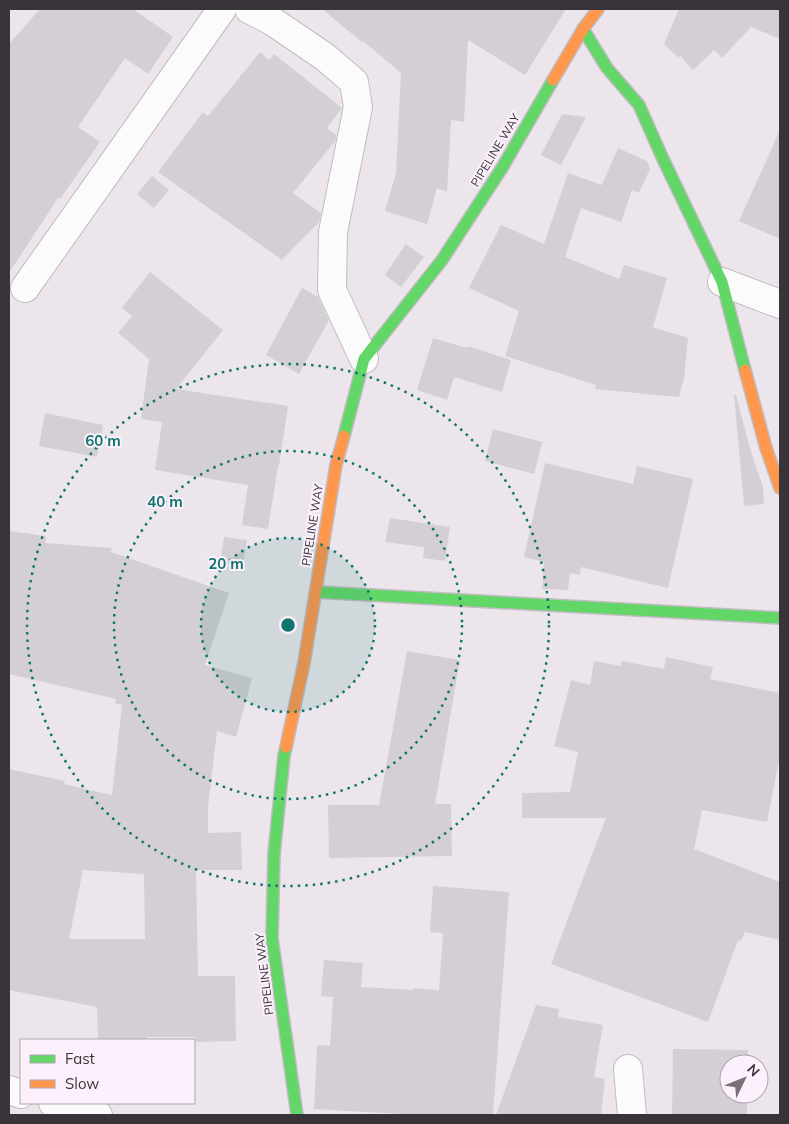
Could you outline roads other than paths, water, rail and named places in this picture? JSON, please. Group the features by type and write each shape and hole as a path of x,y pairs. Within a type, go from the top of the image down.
{"street":[{"path":"25,288 222,9"},
{"path":"250,9 272,20 326,57 354,82 358,107 333,232 332,290 364,359"},
{"name":"PIPELINE WAY","path":"297,1115 272,938 274,854 284,756 304,663 336,465 364,359 442,260 459,235 502,168 583,29 598,9"},
{"path":"583,29 607,68 639,105 722,282 766,448 780,488"},
{"path":"722,282 780,304"},
{"path":"316,592 780,618"},
{"path":"628,1069 632,1115"},
{"path":"57,1104 98,1115"}]}
